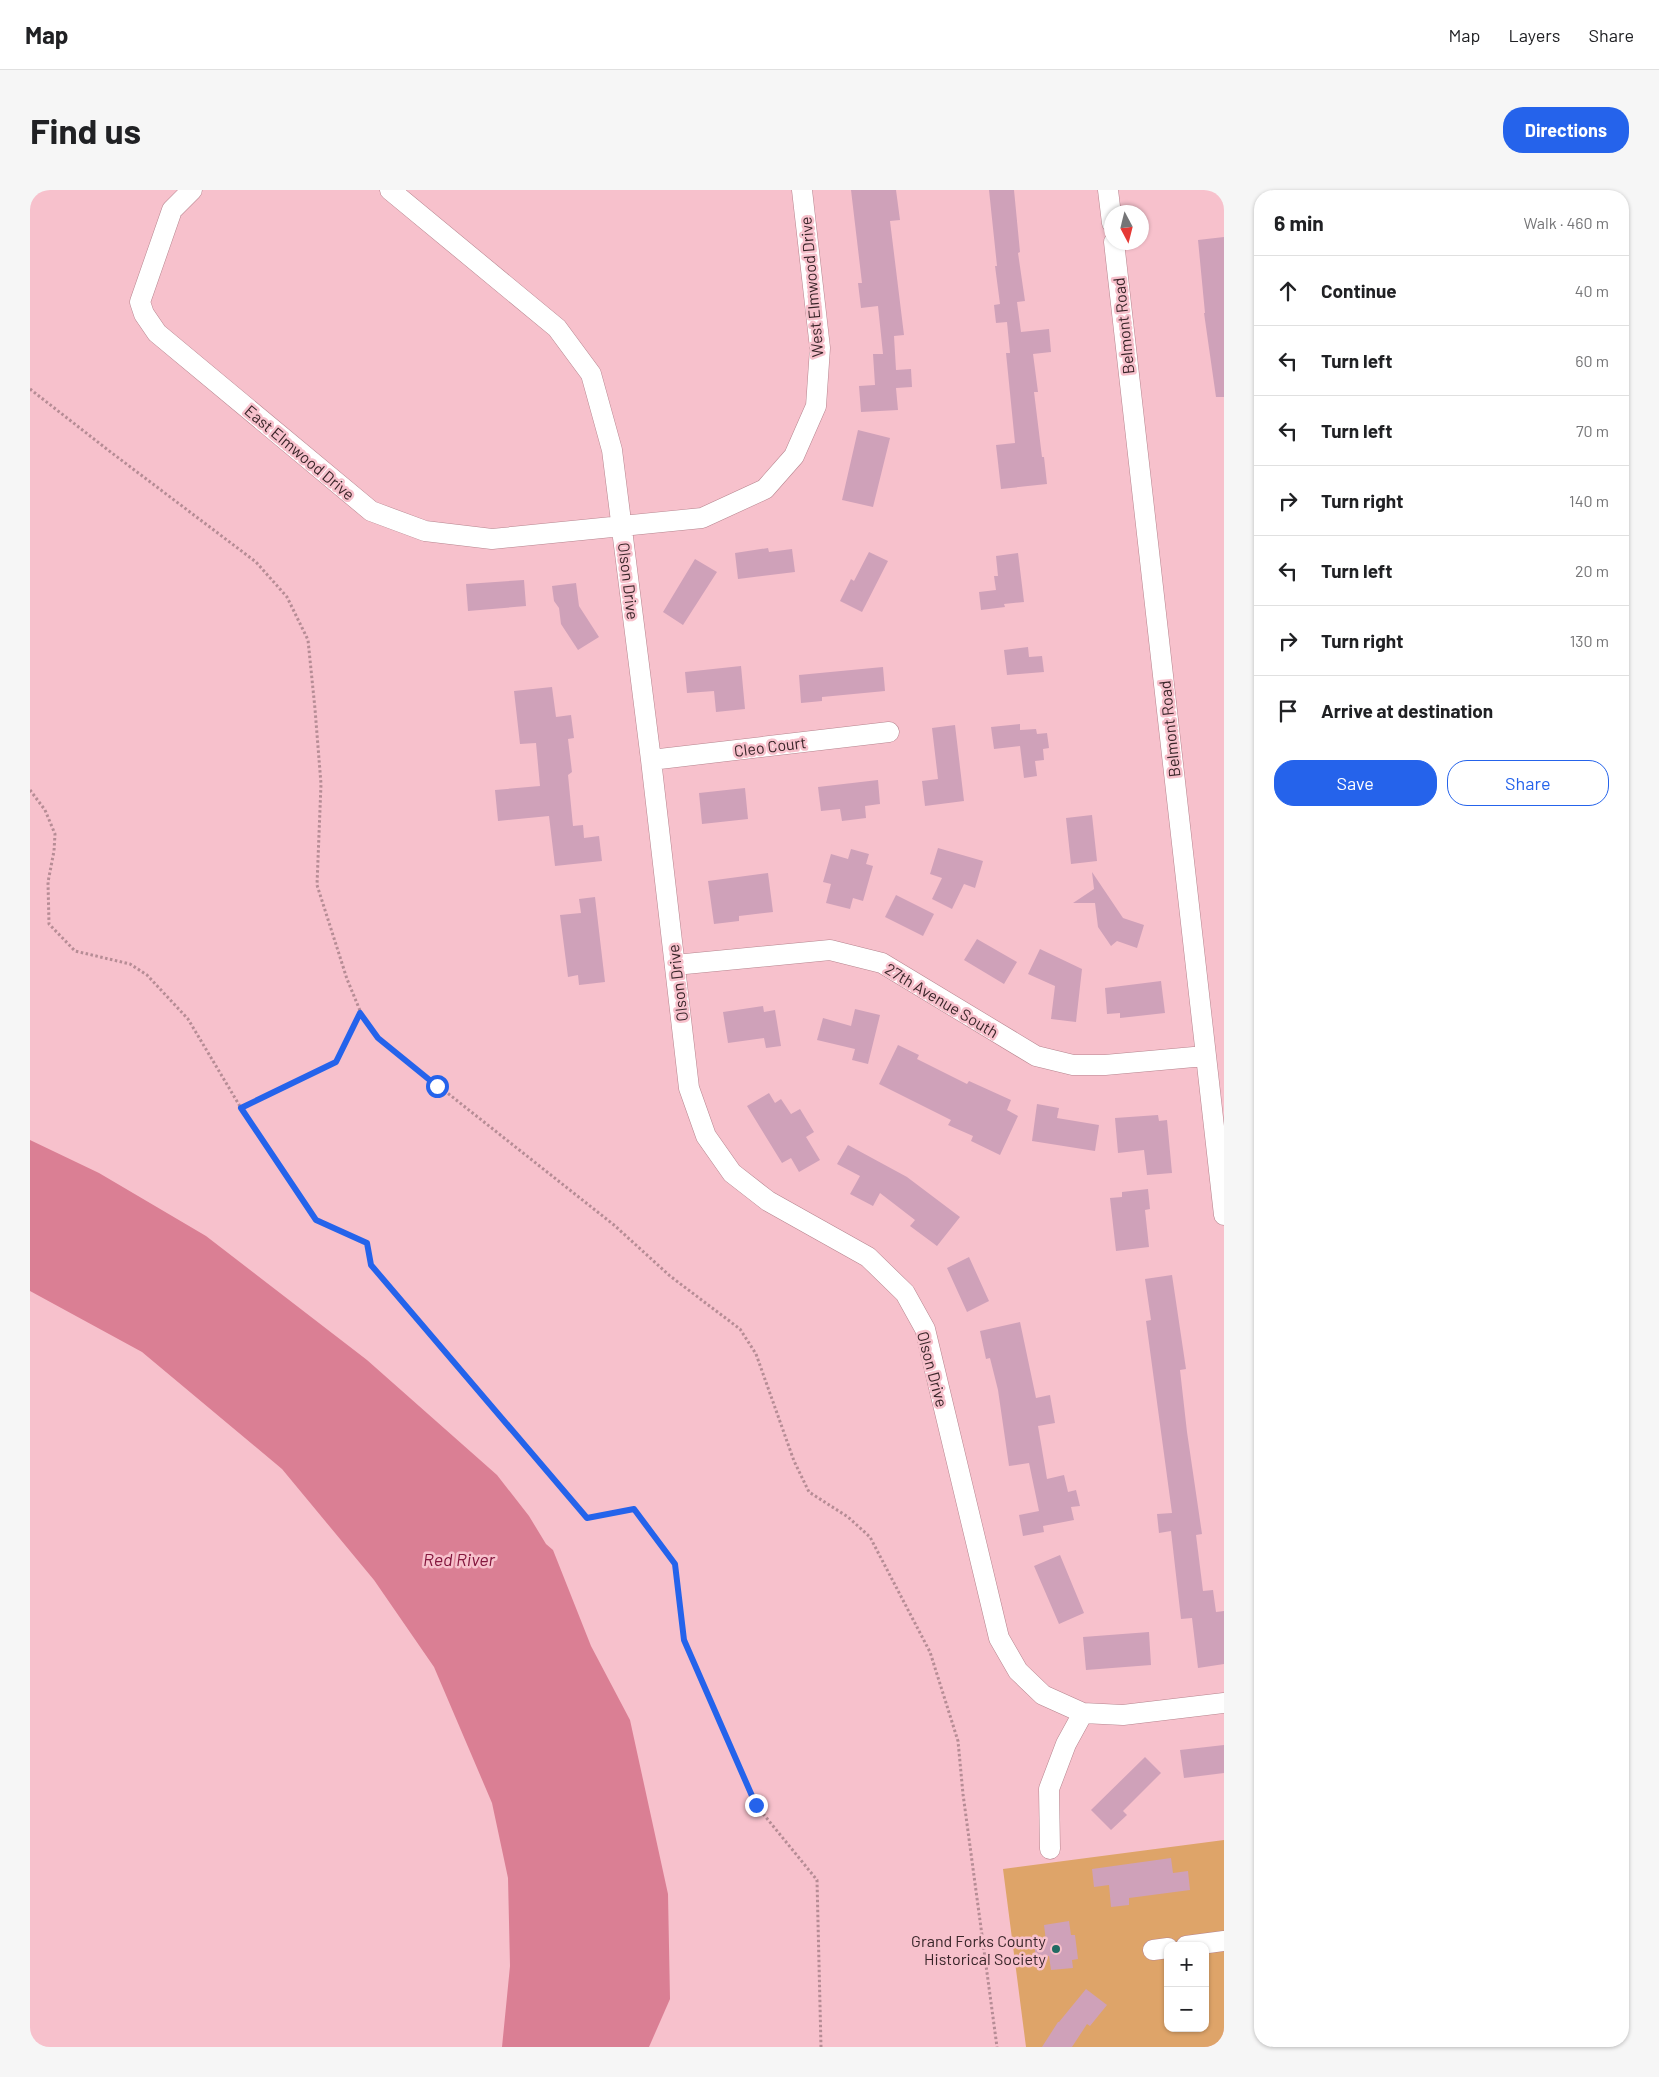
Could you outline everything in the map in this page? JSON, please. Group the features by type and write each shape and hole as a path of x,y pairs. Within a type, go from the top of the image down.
{"street":[{"name":"East Elmwood Drive","path":"192,190 172,210 140,302 144,314 157,333 371,511 425,531 492,539 622,527"},
{"name":"Olson Drive","path":"390,190 557,328 591,374 612,450 651,760 689,1088 706,1136 732,1173 768,1201 868,1257 905,1293 925,1329 999,1638 1018,1671 1043,1695 1083,1713"},
{"name":"West Elmwood Drive","path":"622,527 702,518 765,489 794,456 816,406 820,348 802,190"},
{"path":"1108,190 1110,205"},
{"name":"Belmont Road","path":"1115,250 1224,1215"},
{"name":"Cleo Court","path":"651,760 889,732"},
{"name":"27th Avenue South","path":"674,965 830,950 882,963 1036,1056 1073,1065 1105,1065 1205,1056"},
{"path":"1050,1849 1049,1789 1066,1744 1083,1713 1123,1715 1224,1703"},
{"path":"1209,1943 1224,1941"}],"path":[{"path":"30,389 256,562 287,597 308,640 321,784 317,885 360,1013 378,1038 614,1225 670,1276 740,1329 756,1354 794,1461 809,1492 848,1517 870,1537 930,1652 958,1740 963,1794 997,2047"},
{"path":"30,790 46,810 55,834 48,882 49,924 75,951 130,964 147,975 188,1019 241,1108 316,1220 367,1243 371,1265 587,1518 634,1509 675,1564 684,1640 756,1805 817,1880 821,2047"},
{"path":"241,1108 336,1062 360,1013"}],"shaded area":[{"path":"1224,1840 1224,2047 1026,2047 1003,1869"}],"water":[{"name":"Red River","path":"30,1140 99,1173 206,1236 367,1360 497,1475 529,1516 546,1544 553,1550 591,1646 630,1720 668,1894 670,1999 649,2047 502,2047 510,1966 508,1878 492,1803 434,1667 374,1580 282,1469 142,1352 30,1291"}],"building":[{"path":"851,190 896,190 900,220 890,221 904,335 894,336 896,370 911,369 912,387 896,388 898,410 861,412 859,386 875,385 873,354 883,354 878,306 861,308 858,283 862,283"},
{"path":"989,190 1014,190 1020,252 1018,253 1025,301 1017,302 1021,332 1049,329 1051,352 1033,354 1038,392 1034,392 1047,484 1001,489 996,445 1015,443 1006,353 1010,353 1007,322 996,323 994,305 1000,304"},
{"path":"1224,237 1224,397 1216,397 1204,313 1198,240"},
{"path":"858,430 890,438 873,507 842,500"},
{"path":"768,548 769,552 792,549 795,572 738,579 735,553"},
{"path":"869,552 888,561 862,612 840,601 851,579 854,581"},
{"path":"1018,553 1024,602 1004,604 1005,607 981,610 979,592 996,590 994,576 998,576 996,556"},
{"path":"695,559 717,572 683,625 663,612"},
{"path":"524,580 526,606 468,611 466,584"},
{"path":"576,583 579,606 599,637 578,650 561,624 559,608 554,601 552,586"},
{"path":"1028,647 1029,657 1042,656 1044,672 1007,675 1004,650"},
{"path":"741,666 745,709 716,712 714,691 687,693 685,672"},
{"path":"883,667 885,691 822,697 822,701 801,703 799,675"},
{"path":"552,687 556,717 571,715 574,738 568,739 572,772 568,775 573,826 583,825 584,838 599,836 602,861 555,866 549,816 498,821 495,790 540,786 536,743 520,744 514,691"},
{"path":"1020,724 1020,730 1036,729 1037,734 1047,733 1049,748 1043,749 1044,760 1035,761 1037,776 1024,778 1020,746 994,749 991,727"},
{"path":"955,725 964,801 925,806 922,781 938,779 932,728"},
{"path":"878,780 880,804 865,806 866,818 842,821 840,809 821,811 818,787"},
{"path":"745,788 748,819 702,824 699,793"},
{"path":"1092,815 1097,861 1071,864 1066,818"},
{"path":"938,848 983,861 975,888 964,884 952,909 932,899 942,878 930,874"},
{"path":"851,849 869,854 866,864 873,866 863,901 853,898 850,909 826,903 831,884 823,882 831,854 848,859"},
{"path":"1092,872 1123,918 1144,925 1137,948 1117,941 1111,946 1098,927 1095,903 1073,903 1094,889"},
{"path":"768,873 773,912 739,916 739,921 714,924 708,881"},
{"path":"896,895 934,914 923,936 885,917"},
{"path":"595,897 605,982 579,985 578,975 568,977 560,915 581,913 579,899"},
{"path":"977,939 1017,962 1004,984 964,960"},
{"path":"1040,949 1082,969 1076,1022 1051,1019 1055,986 1028,974"},
{"path":"1161,981 1165,1013 1120,1018 1120,1013 1107,1014 1105,988"},
{"path":"763,1006 764,1012 775,1010 781,1046 766,1048 764,1038 728,1043 723,1012"},
{"path":"855,1009 880,1015 868,1064 852,1060 855,1049 817,1040 823,1018 851,1026"},
{"path":"898,1045 919,1055 917,1059 967,1084 969,1081 1011,1100 1007,1110 1018,1116 1000,1155 971,1141 973,1136 948,1125 951,1120 879,1084"},
{"path":"769,1093 775,1103 781,1099 791,1114 800,1109 814,1132 806,1137 820,1160 799,1172 791,1158 782,1163 747,1106"},
{"path":"1037,1104 1059,1108 1057,1118 1099,1125 1095,1151 1032,1141"},
{"path":"1158,1115 1159,1121 1167,1120 1172,1173 1147,1175 1144,1150 1118,1153 1115,1118"},
{"path":"848,1145 907,1177 960,1217 937,1246 910,1226 915,1220 880,1193 873,1206 850,1194 860,1176 837,1164"},
{"path":"1148,1189 1150,1209 1145,1210 1149,1247 1116,1251 1110,1198 1122,1197 1122,1192"},
{"path":"969,1257 989,1301 967,1312 947,1268"},
{"path":"1172,1275 1186,1369 1180,1370 1202,1534 1196,1535 1203,1591 1213,1590 1216,1612 1224,1611 1224,1664 1198,1668 1192,1618 1181,1619 1171,1531 1159,1533 1157,1514 1172,1513 1146,1321 1151,1320 1145,1279"},
{"path":"1020,1322 1036,1398 1050,1395 1055,1423 1038,1426 1047,1479 1064,1475 1068,1492 1076,1490 1080,1506 1071,1507 1074,1520 1043,1526 1044,1532 1023,1536 1019,1515 1039,1511 1029,1463 1009,1466 998,1390 990,1358 986,1359 980,1331"},
{"path":"1060,1555 1084,1613 1059,1624 1034,1566"},
{"path":"1149,1632 1151,1665 1086,1670 1083,1637"},
{"path":"1224,1745 1224,1773 1184,1778 1180,1750"},
{"path":"1145,1757 1161,1773 1123,1811 1127,1815 1111,1830 1091,1810"},
{"path":"1171,1858 1173,1873 1188,1871 1190,1890 1129,1898 1129,1905 1111,1907 1109,1885 1094,1887 1092,1869"},
{"name":"Grand Forks County Historical Society","path":"1069,1921 1071,1935 1075,1935 1078,1959 1072,1960 1073,1968 1051,1970 1049,1956 1036,1958 1034,1943 1046,1941 1044,1925"},
{"path":"1086,1989 1107,2005 1090,2026 1087,2024 1072,2047 1042,2047 1058,2022"}],"place":[{"name":"Grand Forks County Historical Society","path":"1056,1949"}],"route":[{"path":"437,1086 378,1038 360,1013 336,1062 241,1108 316,1220 367,1243 371,1265 587,1518 634,1509 675,1564 684,1640 756,1805"}]}
